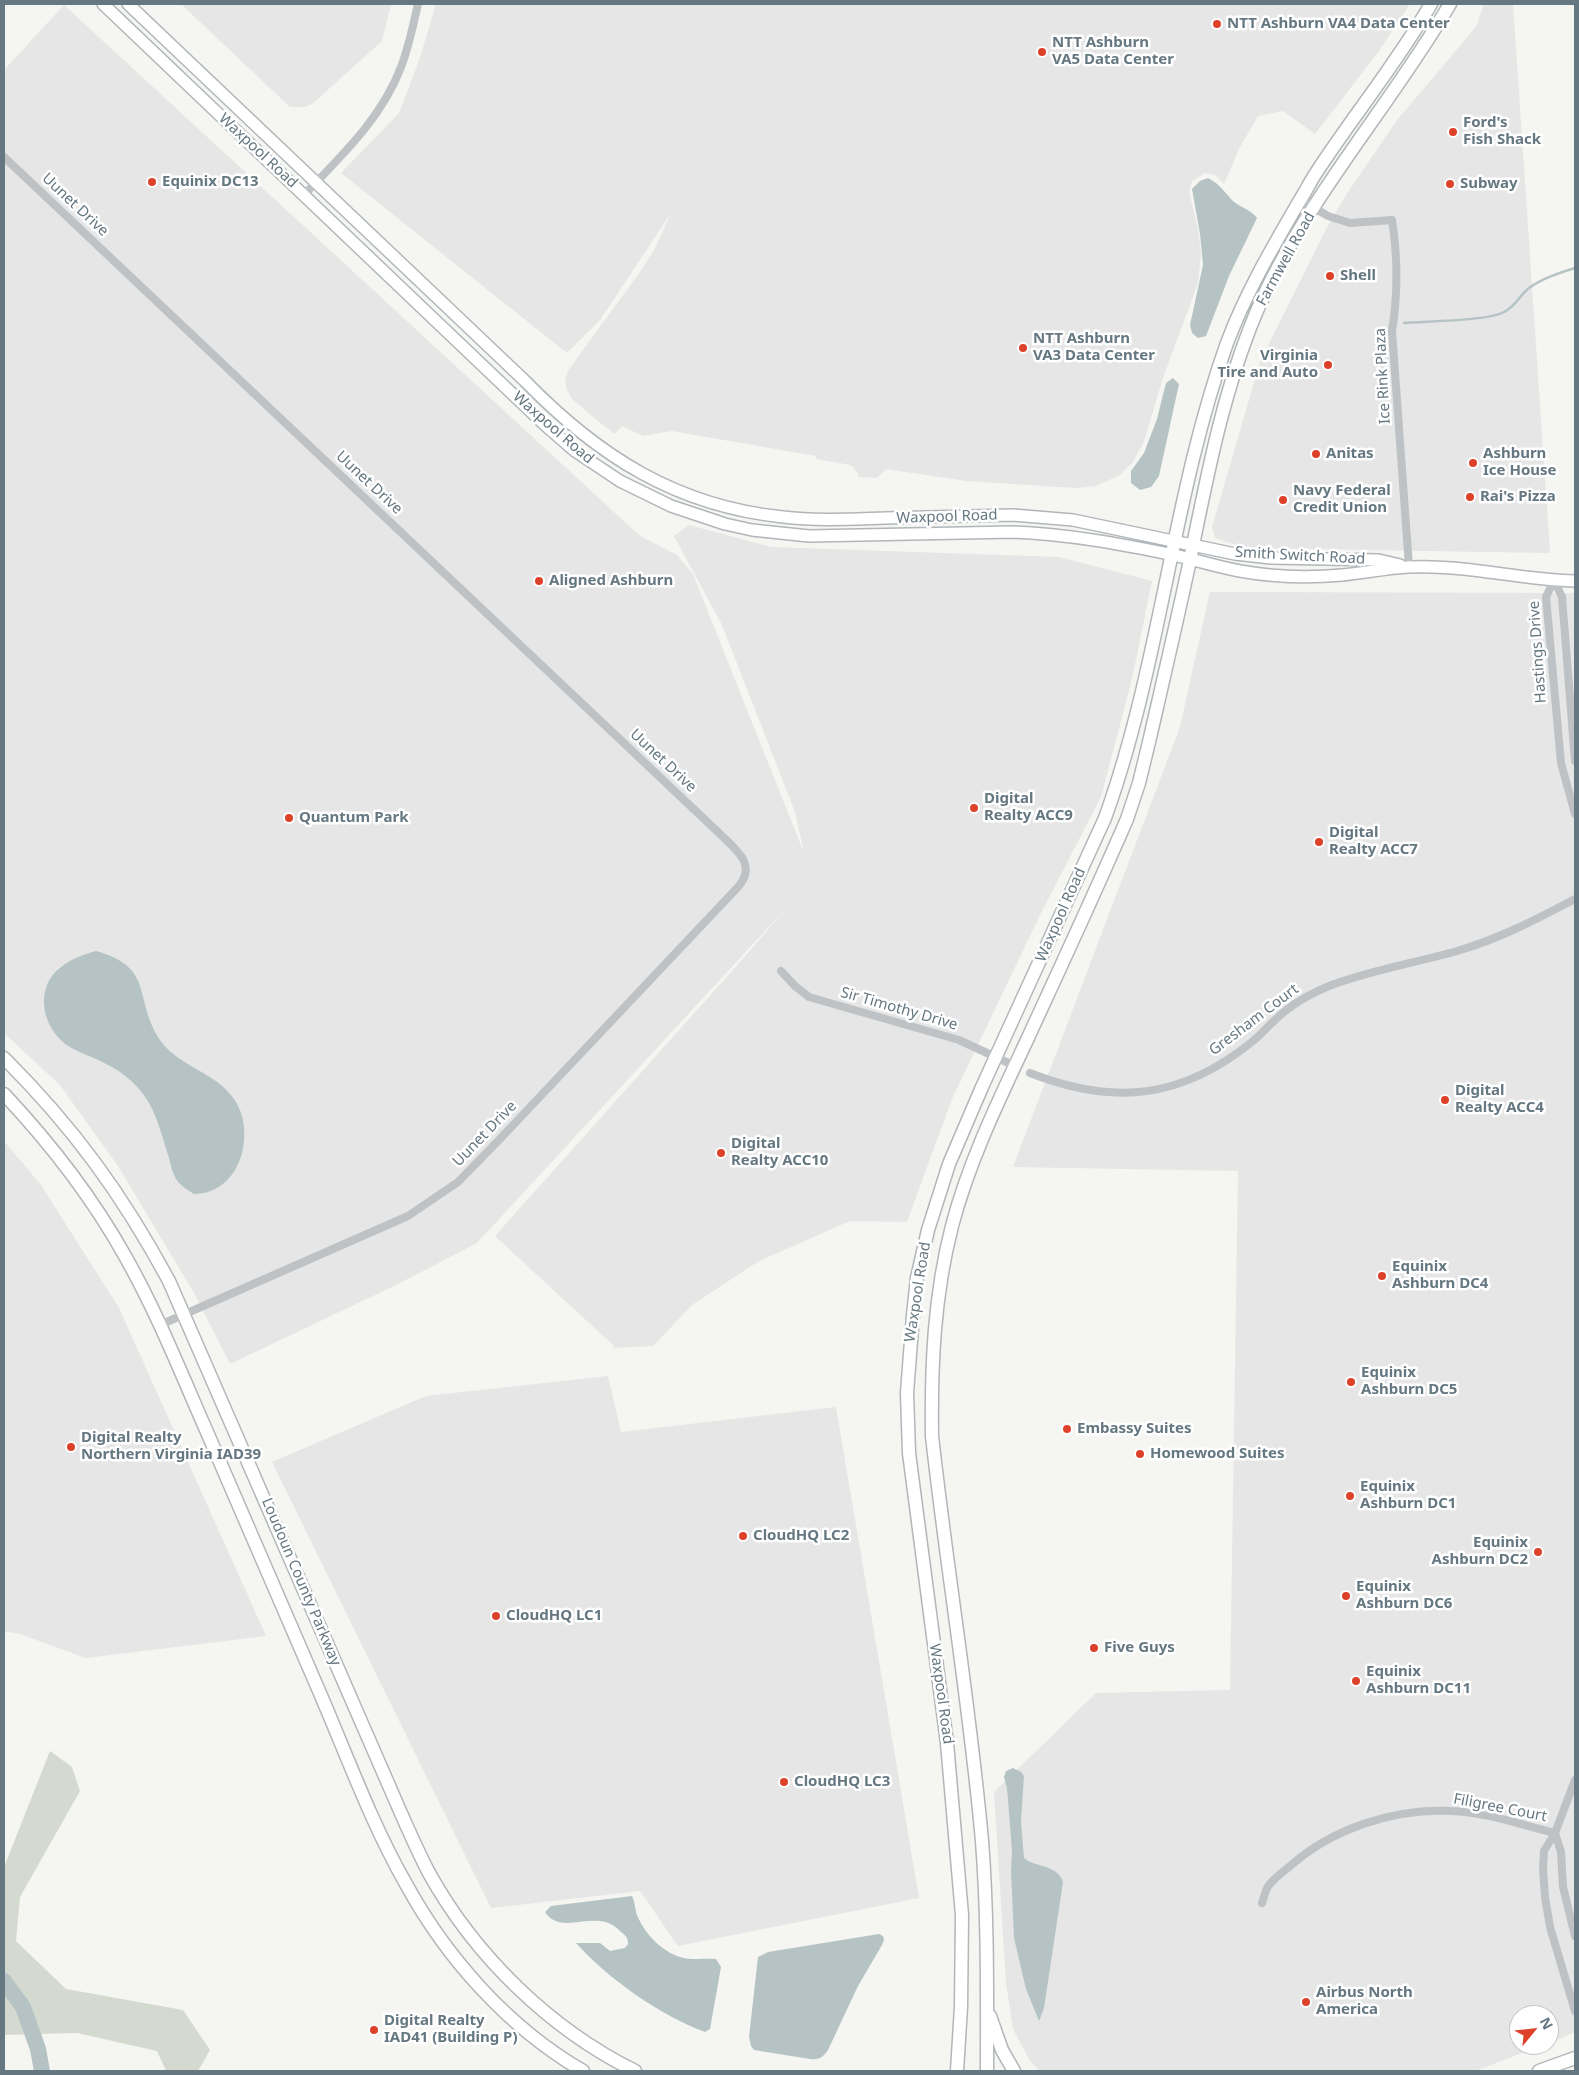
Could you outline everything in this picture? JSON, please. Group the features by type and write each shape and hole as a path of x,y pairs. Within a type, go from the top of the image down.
{"main road":[{"name":"Waxpool Road","path":"102,4 544,424 596,466 620,481 671,506 725,524 780,534 836,536 1040,533 1071,536 1172,555 1191,552"},
{"name":"Waxpool Road","path":"128,4 525,381 555,412 628,467 677,491 729,508 782,517 835,519 1042,516 1082,521 1175,541 1191,552"},
{"name":"Farmwell Road","path":"1175,541 1200,432 1228,343 1260,268 1314,175 1432,4"},
{"name":"Farmwell Road","path":"1191,552 1219,426 1244,345 1274,276 1323,191 1450,4"},
{"name":"Waxpool Road","path":"957,2071 961,2007 962,1915 948,1743 911,1470 907,1393 914,1306 928,1230 949,1164 996,1056 1105,818 1118,782 1136,719 1175,541"},
{"name":"Waxpool Road","path":"987,2071 986,1929 982,1842 932,1436 931,1394 936,1306 952,1227 973,1164 1015,1066 1127,819 1139,783 1149,742 1191,552"},
{"name":"Smith Switch Road","path":"1191,552 1240,571 1298,576 1341,576 1409,567 1438,567 1575,581"},
{"name":"Smith Switch Road","path":"1191,552 1271,558 1378,560 1409,567"},
{"name":"Loudoun County Parkway","path":"4,1058 57,1113 107,1177 150,1245 185,1315 396,1804 430,1874 476,1940 502,1972 531,2000 582,2039 635,2071"},
{"name":"Loudoun County Parkway","path":"4,1094 57,1155 100,1214 125,1255 160,1326 373,1816 406,1884 437,1932 476,1982 534,2038 583,2071"},
{"path":"986,2004 1002,2050 1014,2071"},
{"path":"1539,2071 1575,2058"}],"street":[{"path":"304,195 368,126 388,94 401,68 418,4"},
{"name":"Uunet Drive","path":"4,157 741,854 746,868 742,882 733,893 458,1182 408,1216 160,1326"},
{"name":"Ice Rink Plaza","path":"1300,200 1328,216 1350,223 1392,220 1398,280 1397,304 1392,332 1409,567"},
{"name":"Hastings Drive","path":"1554,580 1562,597 1575,761"},
{"name":"Hastings Drive","path":"1554,580 1546,597 1561,763 1575,814"},
{"name":"Gresham Court","path":"1030,1073 1073,1088 1103,1092 1132,1093 1187,1082 1233,1057 1255,1040 1286,1010 1319,990 1360,975 1460,950 1532,922 1575,899"},
{"name":"Sir Timothy Drive","path":"781,971 809,997 959,1040 1015,1066"},
{"path":"1575,1780 1555,1833 1544,1851 1544,1897 1550,1927 1575,2011"},
{"name":"Filigree Court","path":"1262,1902 1267,1888 1280,1874 1316,1846 1352,1828 1393,1816 1430,1811 1451,1811 1474,1814 1555,1833"},
{"path":"1555,1833 1561,1852 1563,1888 1575,1936"}],"shaded area":[{"path":"181,4 391,4 382,41 312,104 305,107 290,107"},
{"path":"436,4 1410,4 1379,51 1315,134 1283,111 1258,116 1239,149 1224,184 1215,175 1205,173 1192,181 1189,192 1198,229 1201,254 1198,283 1164,375 1143,444 1133,462 1120,475 1096,486 1076,488 966,481 886,469 877,478 859,477 851,465 816,459 816,456 672,431 643,436 622,426 615,434 599,422 572,399 567,390 565,379 568,371 640,272 654,250 671,213 600,320 567,353 341,173 399,113 420,58"},
{"path":"1484,4 1513,4 1550,553 1245,548 1215,538 1212,527 1260,362 1324,233 1344,198 1397,120 1476,27"},
{"path":"64,5 640,536 677,555 693,574 804,853 795,812 722,625 674,536 689,525 771,547 1059,557 1152,581 1132,679 1101,797 1041,913 952,1099 907,1222 850,1221 759,1261 692,1305 653,1346 613,1348 614,1346 495,1236 787,907 477,1243 398,1284 230,1364 194,1293 118,1166 60,1085 4,1033 4,70"},
{"path":"1208,178 1219,186 1234,202 1257,218 1229,276 1206,336 1198,338 1192,333 1190,325 1203,265 1192,189 1200,181"},
{"path":"1173,378 1179,384 1159,476 1151,487 1140,490 1131,483 1131,471 1144,453 1157,419 1166,383"},
{"path":"1210,592 1575,593 1575,2032 1559,2039 1559,2005 1509,2005 1509,2055 1517,2055 1475,2071 1040,2071 1030,2061 1013,2029 1006,1983 994,1792 1096,1693 1230,1690 1238,1171 1013,1167 1180,727"},
{"path":"96,951 114,958 127,966 135,975 140,985 151,1022 165,1047 226,1089 241,1113 244,1128 244,1144 240,1159 233,1173 223,1184 210,1191 194,1194 179,1183 173,1171 156,1117 148,1101 136,1086 123,1074 63,1042 48,1022 44,996 49,981 59,968 73,959"},
{"path":"4,1141 41,1185 119,1308 266,1636 86,1658 20,1634 4,1631"},
{"path":"608,1376 621,1432 836,1407 919,1898 678,1946 640,1891 491,1908 272,1462 426,1396"},
{"path":"50,1751 72,1767 80,1791 20,1897 16,1941 66,1989 183,2010 210,2050 198,2071 166,2071 157,2051 77,2033 4,2035 4,1867"},
{"path":"1013,1768 1024,1776 1021,1822 1024,1858 1056,1872 1063,1882 1044,2008 1039,2021 1026,1989 1014,1938 1012,1851 1007,1788 1004,1777 1006,1771"},
{"path":"632,1896 640,1921 648,1934 664,1949 682,1958 716,1959 721,1967 710,2029 705,2032 671,2016 636,1995 603,1969 576,1943 600,1943 610,1951 625,1948 628,1944 627,1938 611,1924 601,1921 561,1922 552,1919 545,1912 551,1906"},
{"path":"879,1934 883,1936 882,1945 858,1986 828,2050 823,2056 810,2059 754,2050 749,2037 758,1957 768,1952"}],"waterway":[{"path":"1404,323 1471,319 1496,315 1511,307 1534,284 1575,268"},
{"path":"4,1981 23,2007 38,2049 42,2071"}],"place":[{"name":"NTT Ashburn VA4 Data Center","path":"1217,24"},
{"name":"NTT Ashburn VA5 Data Center","path":"1042,52"},
{"name":"Ford's Fish Shack","path":"1453,132"},
{"name":"Equinix DC13","path":"152,182"},
{"name":"Subway","path":"1450,184"},
{"name":"Shell","path":"1330,276"},
{"name":"NTT Ashburn VA3 Data Center","path":"1023,348"},
{"name":"Virginia Tire and Auto","path":"1328,365"},
{"name":"Anitas","path":"1316,454"},
{"name":"Ashburn Ice House","path":"1473,463"},
{"name":"Rai's Pizza","path":"1470,497"},
{"name":"Navy Federal Credit Union","path":"1283,500"},
{"name":"Aligned Ashburn","path":"539,581"},
{"name":"Digital Realty ACC9","path":"974,808"},
{"name":"Quantum Park","path":"289,818"},
{"name":"Digital Realty ACC7","path":"1319,842"},
{"name":"Digital Realty ACC4","path":"1445,1100"},
{"name":"Digital Realty ACC10","path":"721,1153"},
{"name":"Equinix Ashburn DC4","path":"1382,1276"},
{"name":"Equinix Ashburn DC5","path":"1351,1382"},
{"name":"Embassy Suites","path":"1067,1429"},
{"name":"Digital Realty Northern Virginia IAD39","path":"71,1447"},
{"name":"Homewood Suites","path":"1140,1454"},
{"name":"Equinix Ashburn DC1","path":"1350,1496"},
{"name":"CloudHQ LC2","path":"743,1536"},
{"name":"Equinix Ashburn DC2","path":"1538,1552"},
{"name":"Equinix Ashburn DC6","path":"1346,1596"},
{"name":"CloudHQ LC1","path":"496,1616"},
{"name":"Five Guys","path":"1094,1648"},
{"name":"Equinix Ashburn DC11","path":"1356,1681"},
{"name":"CloudHQ LC3","path":"784,1782"},
{"name":"Airbus North America","path":"1306,2002"},
{"name":"Digital Realty IAD41 (Building P)","path":"374,2030"}]}
